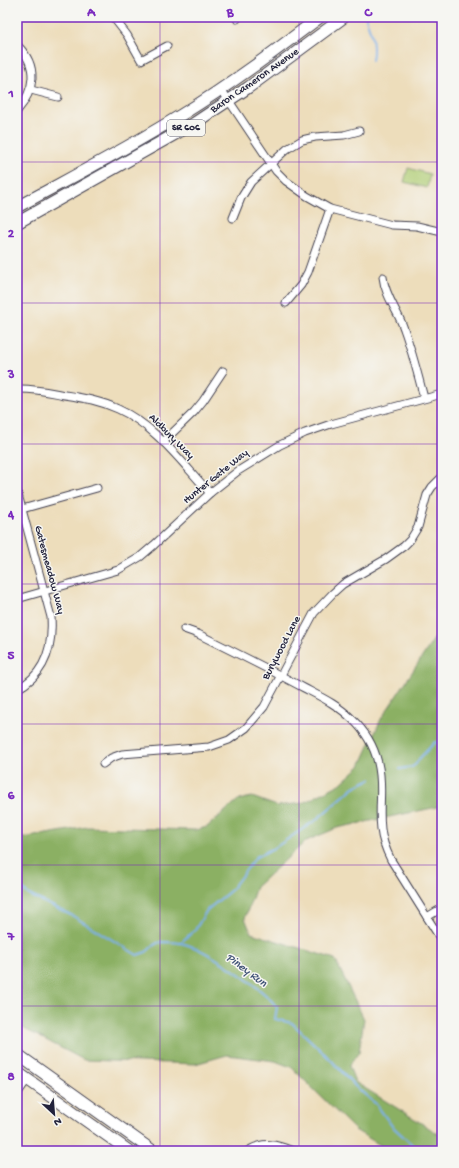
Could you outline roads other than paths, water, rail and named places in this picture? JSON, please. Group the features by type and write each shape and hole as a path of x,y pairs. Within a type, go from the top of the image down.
{"main road":[{"name":"Baron Cameron Avenue","path":"17,207 155,131 221,89 320,17"},
{"name":"Baron Cameron Avenue","path":"17,223 155,146 229,100 344,17"},
{"path":"17,1054 153,1151"},
{"path":"17,1072 129,1151"}],"street":[{"path":"113,17 127,35 141,60 167,46"},
{"path":"17,45 24,52 31,66 32,82 31,90 17,112"},
{"path":"221,89 271,164 286,180 307,196 330,209 392,225 417,226 442,232"},
{"path":"31,90 58,97"},
{"path":"233,218 241,198 251,182 287,149 302,140 315,137 344,135 359,131"},
{"path":"286,303 301,285 308,272 330,209"},
{"path":"383,277 384,286 398,313 408,340 424,398"},
{"path":"163,442 194,412 223,371"},
{"name":"Aldbury Way","path":"17,389 31,389 89,398 119,409 139,421 163,442 210,493"},
{"name":"Hunter Gate Way","path":"17,599 118,570 140,557 210,493 238,471 280,444 305,433 354,417 442,394"},
{"name":"Burywood Lane","path":"102,764 111,758 122,754 209,747 229,740 246,728 257,717 269,698 310,620 323,603 343,584 386,559 410,540 418,527 427,495 432,487 442,477"},
{"path":"22,509 97,488"},
{"name":"Gatesmeadow Way","path":"17,491 45,591 51,617 52,633 50,651 41,668 31,679 17,689"},
{"path":"184,629 198,634 280,675 333,704 343,710 356,724 368,739 381,773 381,828 386,851 442,941"},
{"path":"427,917 442,908"},
{"path":"17,1094 27,1080"},
{"path":"248,1151 253,1147 266,1144 280,1146 293,1151"}],"waterway":[{"path":"366,17 372,40 372,60"},
{"path":"400,769 412,767 416,764 435,742 442,746"},
{"path":"180,943 195,930 207,910 230,891 256,857 276,847 316,820 354,787 371,779"},
{"name":"Piney Run","path":"17,885 29,895 73,916 137,955 146,952 154,945 161,942 180,943 191,946 232,969 259,989 277,1007 275,1019 292,1023 331,1060 356,1087 376,1104 392,1126 419,1151"}]}
